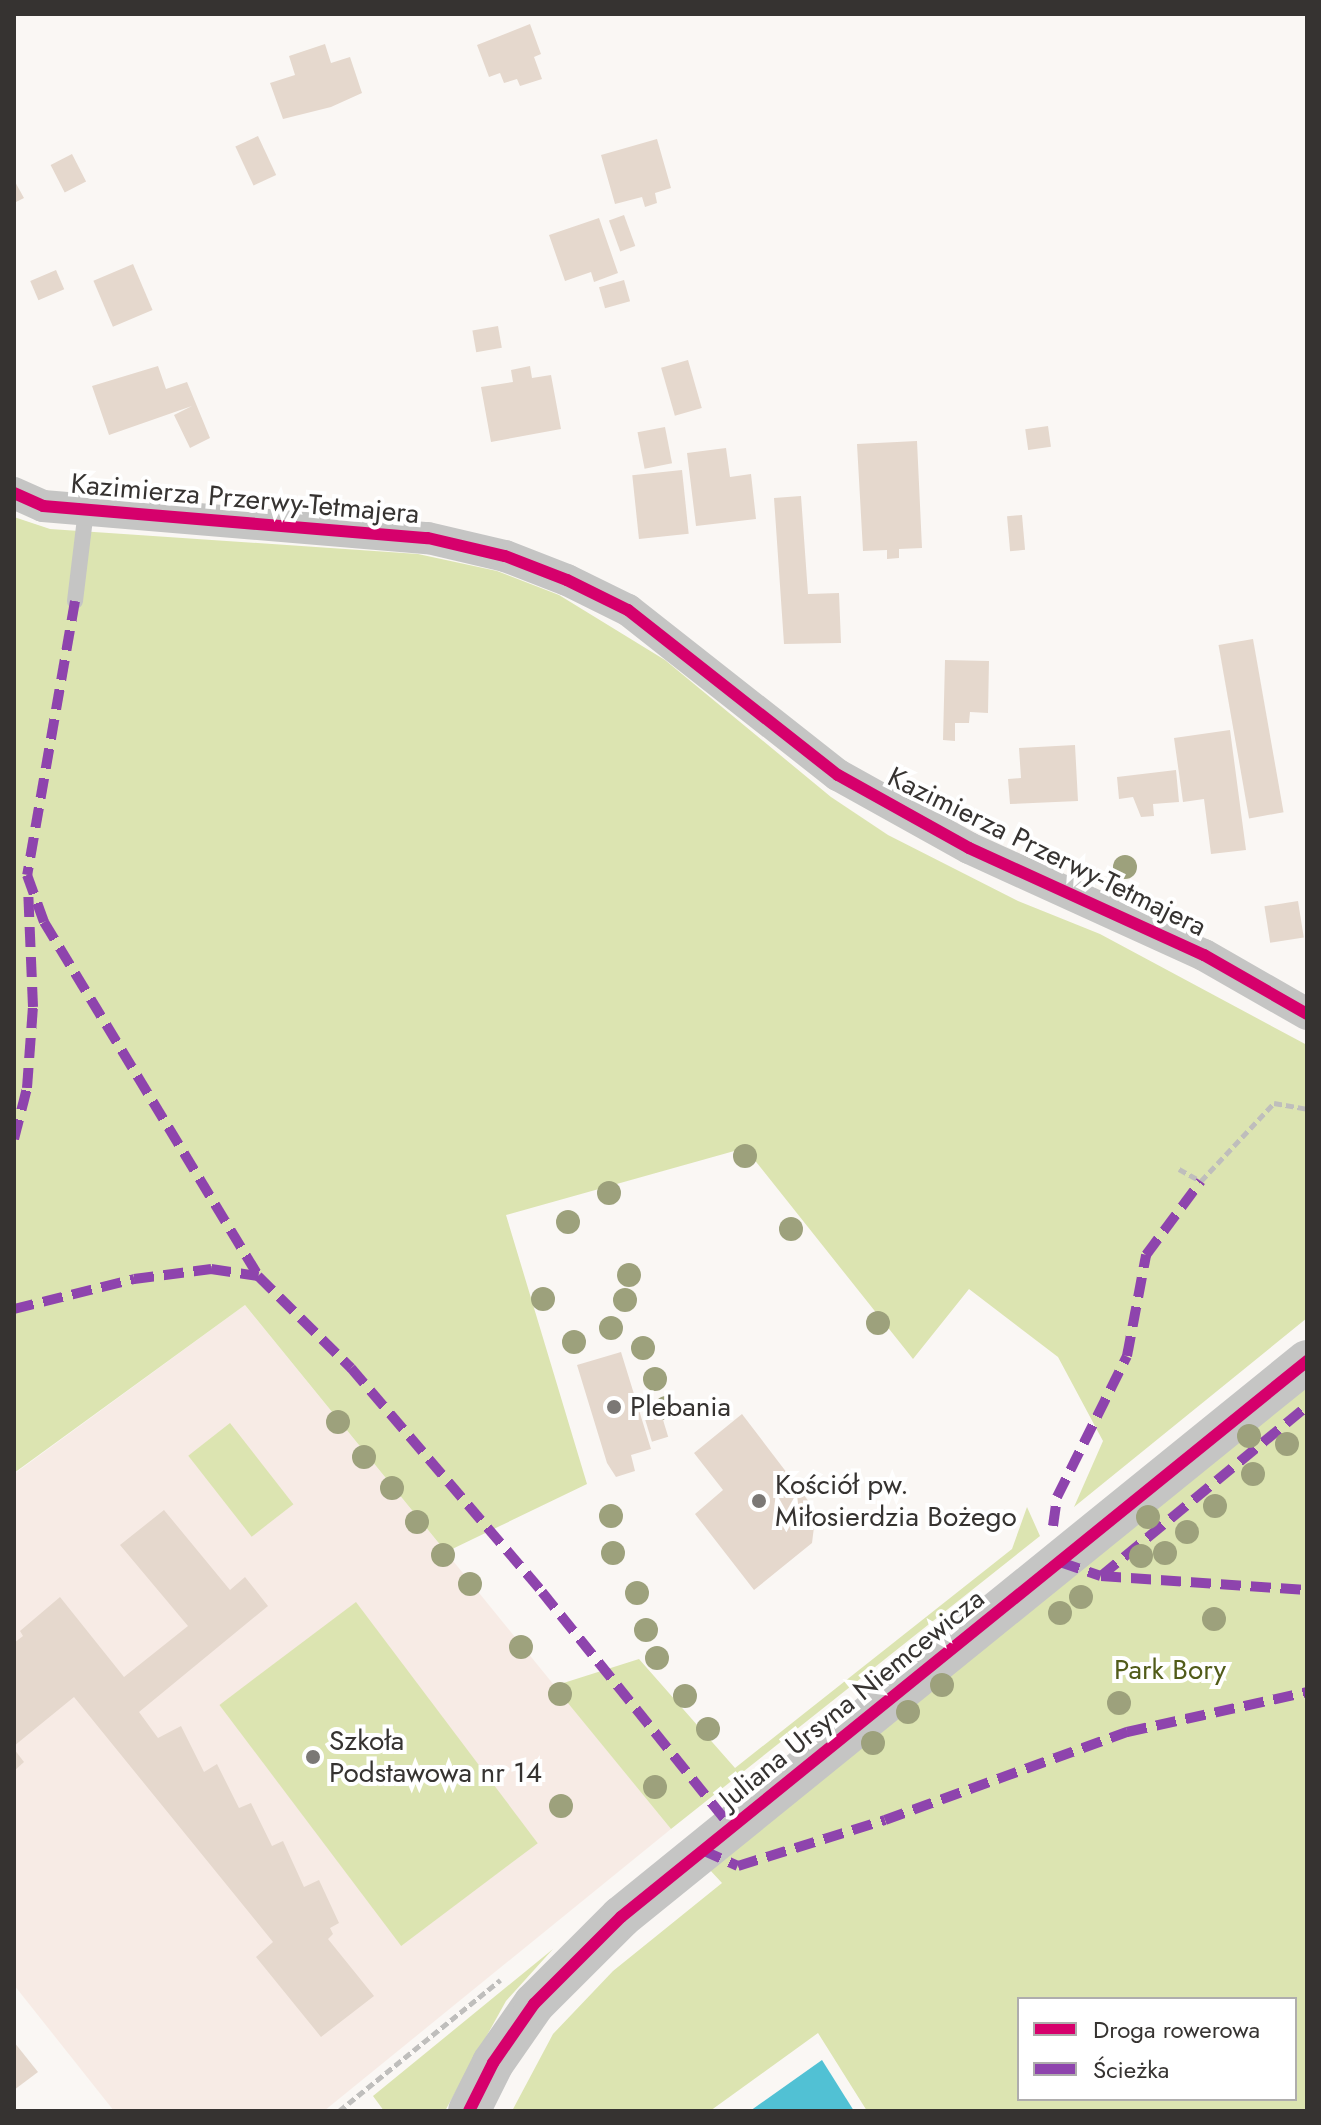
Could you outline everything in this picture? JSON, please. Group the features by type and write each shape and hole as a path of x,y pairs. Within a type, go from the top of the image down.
{"street":[{"name":"Kazimierza Przerwy-Tetmajera","path":"14,493 43,506 428,538 505,556 567,580 640,619 838,775 969,848 1204,955 1307,1014"},
{"name":"Juliana Ursyna Niemcewicza","path":"469,2111 493,2063 534,2004 621,1917 1307,1361"}],"lane":[{"path":"75,601 86,510"}],"path":[{"path":"1179,1169 1201,1181 1274,1103 1307,1109"},
{"path":"339,2111 509,1972"}],"shaded area":[{"name":"Szkoła Podstawowa nr 14","path":"245,1305 671,1829 324,2111 114,2111 14,1985 14,1474"}],"green space":[{"path":"14,517 50,529 418,554 497,571 559,595 665,660 831,797 888,835 1018,901 1100,934 1307,1045 1307,1318 1074,1507 1103,1441 1058,1357 969,1289 913,1359 745,1148 506,1215 587,1484 446,1552 245,1305 14,1473"},
{"name":"Park Bory","path":"1307,1386 1307,2111 867,2111 818,2033 710,2111 512,2111 553,2034 613,1971 722,1883 709,1869"},
{"path":"230,1423 293,1504 252,1537 188,1456"},
{"path":"1027,1507 1040,1536 671,1829 554,1686 639,1659 735,1768 1012,1549"},
{"path":"356,1602 538,1843 401,1946 219,1705"},
{"path":"553,1949 506,2001 445,2111 384,2111 373,2096"}],"water":[{"path":"822,2060 854,2111 750,2111"}],"building":[{"path":"530,24 541,54 534,57 542,79 520,86 517,79 504,83 500,73 489,77 477,45"},
{"path":"325,44 331,63 350,57 362,93 331,107 283,119 270,83 295,75 289,56"},
{"path":"258,136 276,175 254,186 235,147"},
{"path":"657,139 671,188 655,193 657,203 645,207 642,197 615,204 601,155"},
{"path":"72,154 86,182 65,193 51,165"},
{"path":"14,180 24,198 14,203"},
{"path":"624,215 635,246 620,251 609,220"},
{"path":"599,218 618,273 594,282 591,272 565,281 549,235"},
{"path":"133,264 153,310 113,327 93,281"},
{"path":"56,270 64,289 38,300 30,281"},
{"path":"624,280 630,301 605,308 599,287"},
{"path":"498,326 502,348 476,352 472,331"},
{"path":"688,360 702,408 675,416 661,368"},
{"path":"158,366 166,389 187,382 210,438 190,448 174,415 192,406 109,435 92,386"},
{"path":"530,366 532,378 551,375 561,429 491,442 481,387 513,382 511,370"},
{"path":"1048,426 1051,447 1028,450 1025,429"},
{"path":"665,427 672,463 645,469 638,432"},
{"path":"917,441 922,548 899,549 899,558 887,559 887,550 863,551 857,444"},
{"path":"726,448 730,477 751,474 756,519 696,526 687,453"},
{"path":"682,470 689,534 639,539 632,475"},
{"path":"801,496 808,594 839,593 841,643 784,644 774,498"},
{"path":"1022,515 1025,550 1010,551 1007,516"},
{"path":"1253,639 1284,812 1249,818 1219,645"},
{"path":"945,660 989,661 988,713 970,712 969,723 955,723 955,741 943,740"},
{"path":"1230,730 1246,850 1211,854 1204,799 1183,802 1174,738"},
{"path":"1075,745 1078,801 1010,804 1008,779 1021,778 1019,748"},
{"path":"1176,770 1179,802 1153,804 1154,816 1141,817 1133,797 1119,799 1117,777"},
{"path":"1298,901 1304,938 1270,943 1264,906"},
{"name":"Plebania","path":"621,1352 651,1449 631,1455 635,1471 616,1477 607,1463 577,1365"},
{"path":"660,1410 668,1437 652,1442 644,1415"},
{"name":"Kościół pw. Miłosierdzia Bożego","path":"742,1414 816,1511 812,1543 754,1590 695,1514 723,1490 694,1453"},
{"path":"164,1510 230,1590 245,1577 268,1606 139,1712 158,1738 181,1726 204,1772 217,1764 239,1808 251,1803 272,1846 283,1841 304,1887 319,1880 339,1923 330,1928 333,1934 328,1939 374,1996 321,2037 256,1957 273,1942 74,1697 14,1746 14,1643 23,1636 20,1631 60,1597 124,1677 188,1626 120,1545"},
{"path":"14,1749 24,1762 14,1771"},
{"path":"14,2042 38,2072 14,2090"}],"marked path":[{"path":"75,601 27,875 44,922 258,1276"},
{"path":"14,1139 27,1088 33,1007 28,889"},
{"path":"1053,1526 1057,1497 1127,1356 1146,1255 1201,1181"},
{"path":"14,1309 134,1279 211,1269 258,1276 351,1368 542,1592 731,1827"},
{"path":"1101,1576 1307,1406"},
{"path":"1060,1562 1101,1576 1307,1590"},
{"path":"702,1850 738,1866 885,1820 1127,1732 1307,1692"}],"cycle path":[{"path":"14,493 43,506 428,538 505,556 567,580 628,610 838,775 969,848 1204,955 1307,1014"},
{"path":"469,2111 493,2063 534,2004 621,1917 1307,1361"}],"place":[{"name":"Plebania","path":"614,1407"},
{"name":"Kościół pw. Miłosierdzia Bożego","path":"759,1501"},
{"name":"Szkoła Podstawowa nr 14","path":"313,1757"}]}
